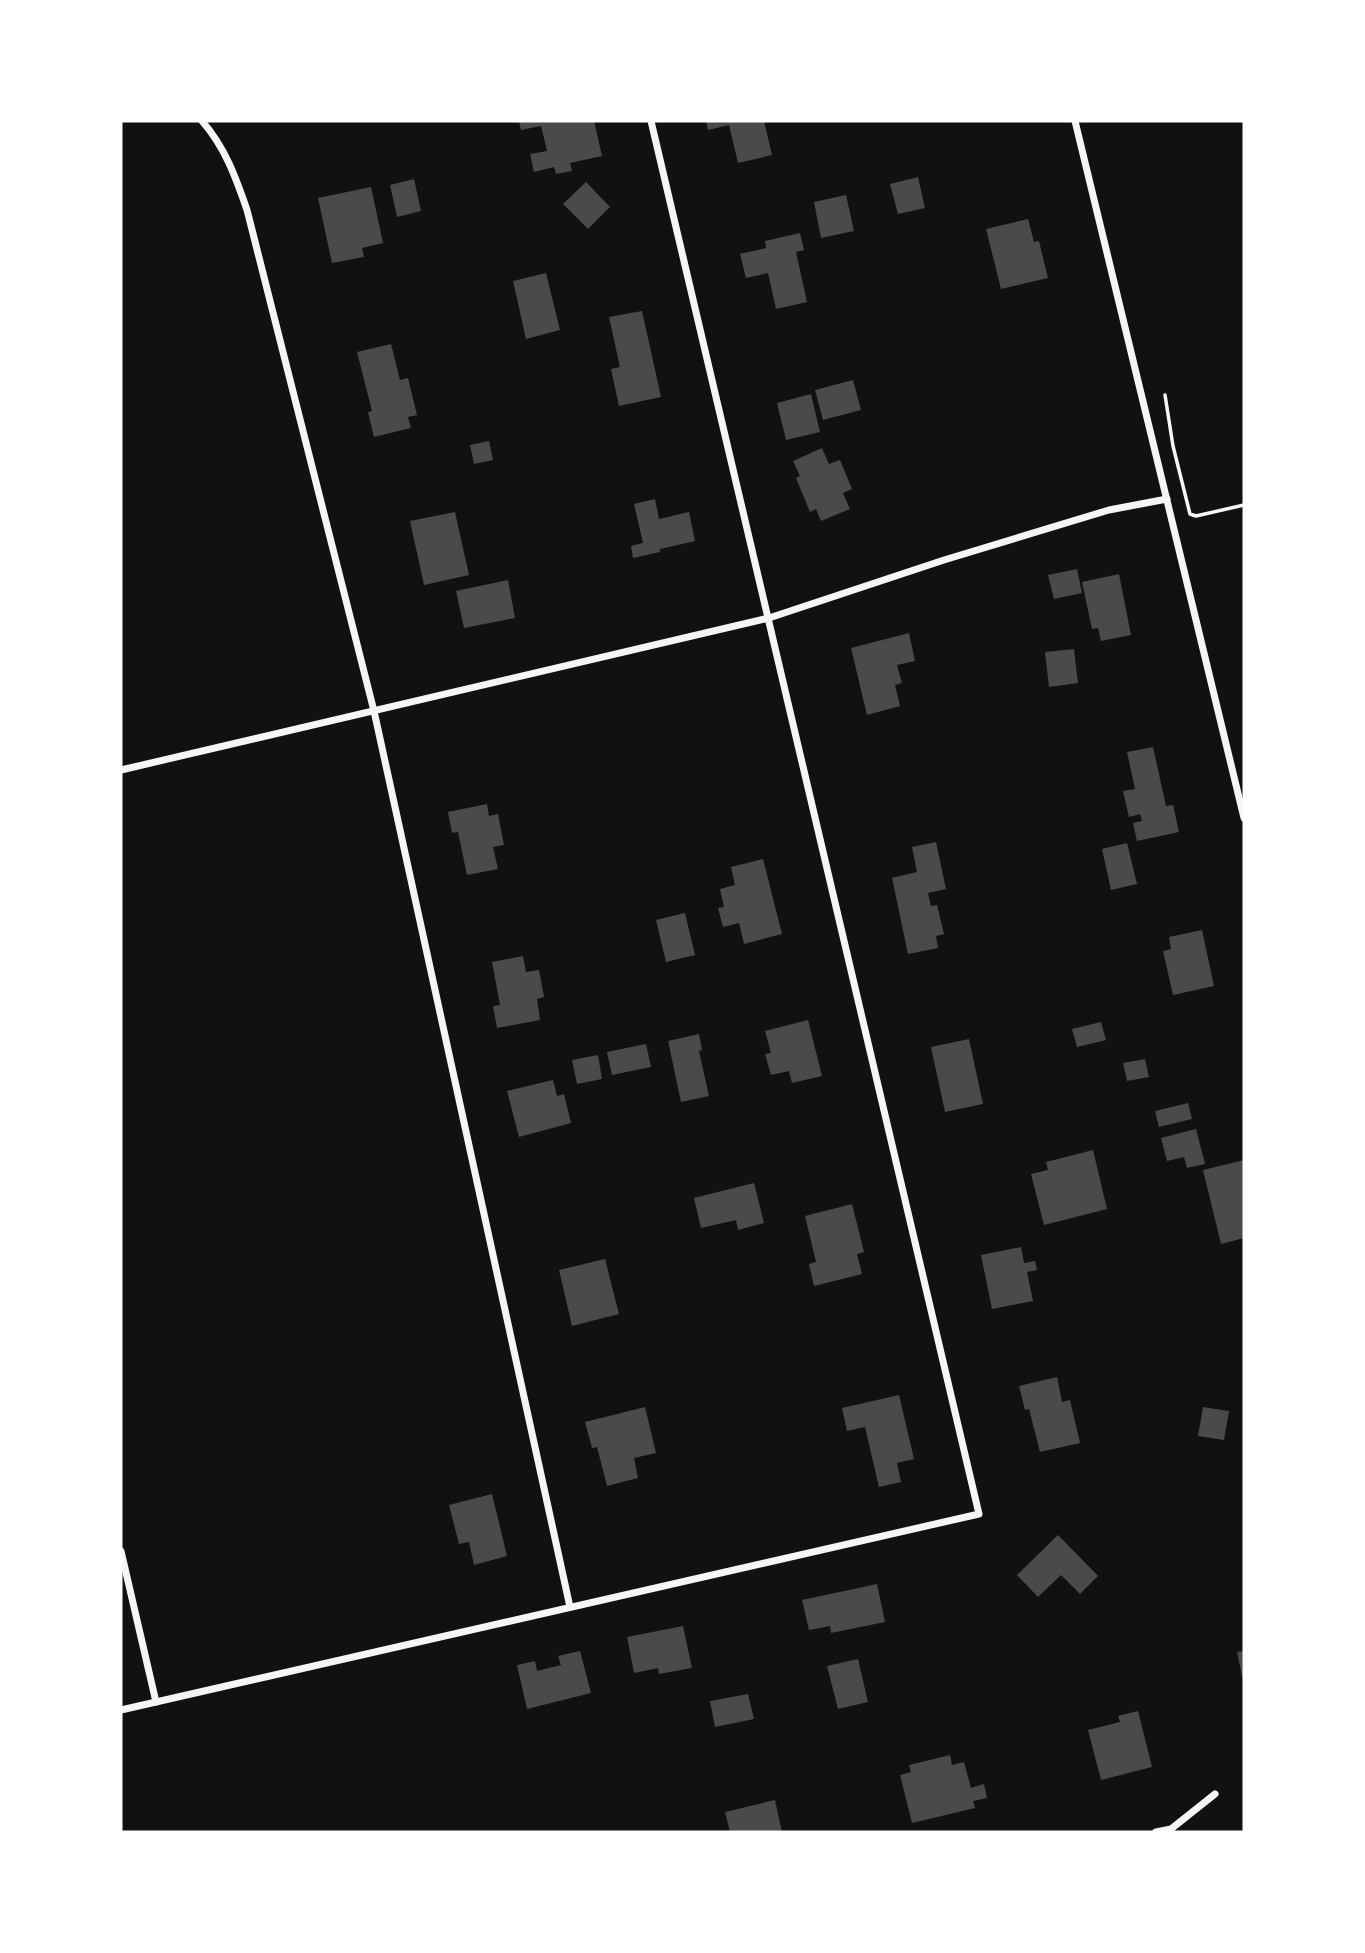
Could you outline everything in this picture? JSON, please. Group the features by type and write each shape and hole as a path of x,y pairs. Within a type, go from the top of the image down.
{"street":[{"path":"202,121 211,131 233,169 247,210 374,711 570,1607"},
{"path":"121,1710 979,1514 651,121"},
{"path":"1076,121 1244,818"},
{"path":"121,770 769,618 944,560 1097,514 1167,499"},
{"path":"121,1551 156,1702"},
{"path":"1156,1832 1171,1829 1216,1794"}],"path":[{"path":"1165,395 1173,446 1189,514 1196,516 1244,505"}],"building":[{"path":"519,121 594,121 602,156 570,163 572,171 556,174 554,167 534,172 530,154 547,151 541,126 521,130"},
{"path":"706,121 764,121 772,155 738,163 729,125 708,130"},
{"path":"918,177 925,208 898,214 890,184"},
{"path":"414,179 421,211 397,217 390,185"},
{"path":"586,182 610,207 588,229 563,204"},
{"path":"371,187 383,243 362,248 364,257 332,263 318,198"},
{"path":"846,195 854,231 821,238 814,202"},
{"path":"1028,219 1034,242 1039,241 1048,278 1001,289 986,229"},
{"path":"800,233 804,250 796,252 807,302 776,309 768,273 746,278 740,254 766,248 765,241"},
{"path":"546,273 560,330 526,339 513,281"},
{"path":"642,311 661,397 619,406 611,369 620,367 609,317"},
{"path":"391,344 400,380 408,378 417,415 408,417 411,428 374,437 368,412 372,411 357,352"},
{"path":"853,380 861,410 823,420 815,390"},
{"path":"811,394 820,432 786,440 777,403"},
{"path":"489,441 493,460 474,464 470,445"},
{"path":"822,448 829,464 840,460 852,489 843,493 850,509 821,521 816,509 810,512 796,478 800,476 793,461"},
{"path":"655,499 659,519 689,512 695,541 633,558 631,546 643,543 634,504"},
{"path":"455,512 469,575 424,585 410,521"},
{"path":"1077,569 1082,593 1054,599 1048,575"},
{"path":"1119,574 1131,635 1101,641 1098,628 1092,629 1082,582"},
{"path":"508,580 515,618 464,628 456,591"},
{"path":"909,633 915,661 897,665 902,683 895,685 900,706 867,715 851,648"},
{"path":"1074,649 1078,683 1049,687 1045,652"},
{"path":"1153,747 1166,806 1173,805 1179,832 1137,841 1133,823 1142,821 1140,814 1129,817 1123,791 1135,789 1127,752"},
{"path":"487,804 489,816 498,814 504,845 493,847 498,869 467,875 458,832 452,833 448,812"},
{"path":"936,842 946,889 928,893 931,906 937,905 944,934 936,936 938,948 908,954 892,878 917,872 912,847"},
{"path":"1127,843 1137,884 1111,890 1102,849"},
{"path":"763,859 782,934 744,944 739,923 723,927 718,908 724,907 720,889 735,885 731,867"},
{"path":"685,913 695,955 666,962 656,920"},
{"path":"1202,930 1214,986 1173,995 1163,951 1171,949 1169,937"},
{"path":"523,956 526,972 539,970 544,997 537,999 540,1020 497,1028 493,1006 500,1005 492,962"},
{"path":"808,1020 822,1076 792,1083 789,1071 771,1075 765,1054 771,1053 765,1031"},
{"path":"1101,1022 1106,1040 1077,1047 1072,1029"},
{"path":"699,1034 702,1050 699,1051 709,1096 681,1102 668,1041"},
{"path":"969,1039 983,1104 945,1112 931,1047"},
{"path":"646,1044 651,1067 612,1075 607,1052"},
{"path":"598,1055 602,1079 577,1084 572,1060"},
{"path":"1145,1059 1149,1077 1127,1081 1123,1063"},
{"path":"553,1080 557,1096 564,1094 571,1123 519,1137 507,1091"},
{"path":"1188,1103 1192,1119 1159,1127 1155,1111"},
{"path":"1196,1129 1205,1164 1187,1168 1184,1157 1167,1161 1161,1138"},
{"path":"1093,1150 1107,1209 1044,1225 1031,1174 1048,1170 1046,1162"},
{"path":"1244,1160 1244,1238 1221,1244 1203,1170"},
{"path":"754,1183 764,1223 738,1230 736,1220 701,1228 694,1198"},
{"path":"852,1204 864,1252 857,1254 862,1274 814,1286 809,1264 816,1262 805,1216"},
{"path":"1021,1247 1024,1263 1035,1261 1037,1270 1027,1272 1033,1301 992,1309 981,1255"},
{"path":"605,1259 619,1314 572,1326 559,1270"},
{"path":"1057,1377 1062,1402 1070,1400 1080,1443 1040,1452 1029,1409 1025,1410 1019,1386"},
{"path":"899,1395 914,1459 897,1463 901,1482 879,1487 865,1427 847,1431 842,1408"},
{"path":"645,1407 656,1453 634,1458 638,1478 607,1486 597,1447 592,1448 585,1422"},
{"path":"1203,1407 1229,1411 1224,1440 1198,1436"},
{"path":"492,1494 507,1556 474,1565 469,1542 459,1544 449,1505"},
{"path":"1058,1535 1098,1576 1080,1594 1061,1575 1038,1597 1017,1575"},
{"path":"877,1584 885,1622 831,1633 830,1626 809,1630 802,1600"},
{"path":"683,1626 692,1668 659,1674 658,1668 634,1673 627,1637"},
{"path":"580,1651 591,1693 527,1709 517,1665 535,1661 537,1671 561,1665 558,1656"},
{"path":"1244,1651 1244,1680 1243,1681 1237,1652"},
{"path":"858,1659 868,1702 838,1709 827,1666"},
{"path":"748,1694 754,1719 715,1727 710,1701"},
{"path":"1138,1711 1152,1767 1101,1780 1088,1730 1120,1722 1118,1716"},
{"path":"950,1755 952,1765 964,1762 971,1788 984,1784 987,1798 973,1801 975,1808 912,1823 900,1775 911,1772 909,1765"},
{"path":"775,1800 782,1832 730,1832 725,1812"}]}
